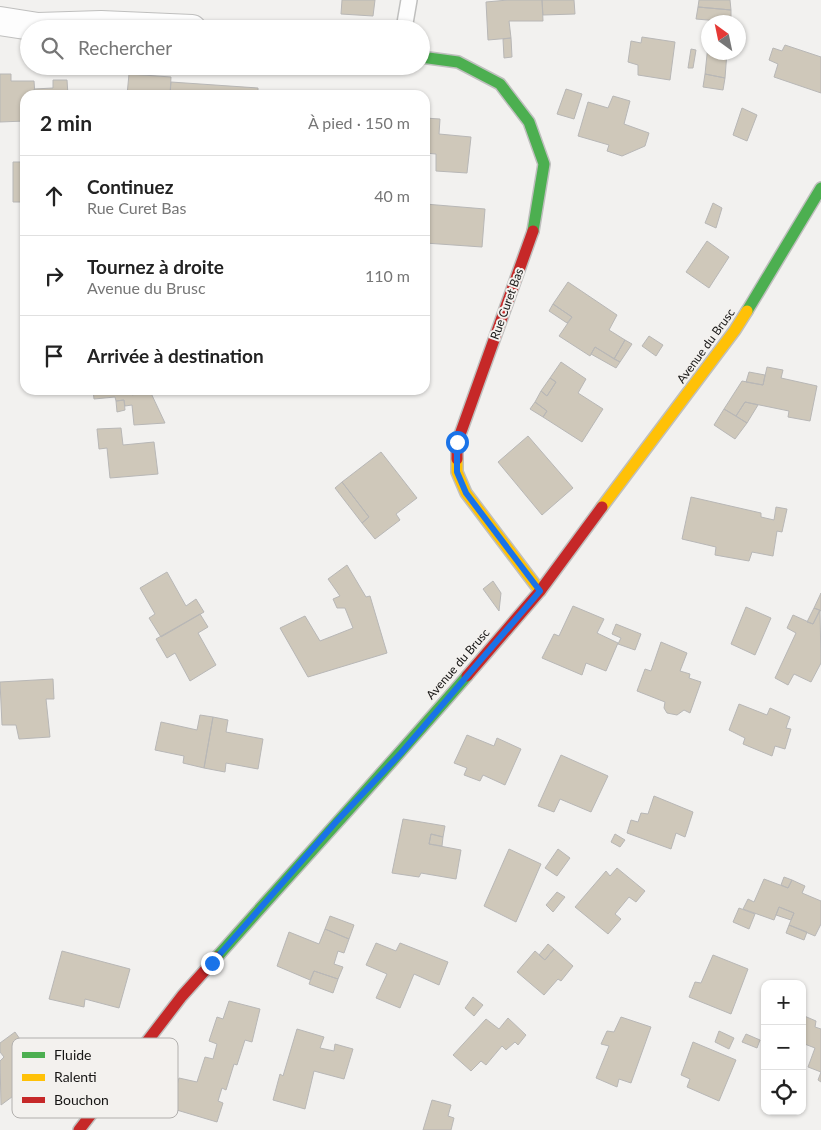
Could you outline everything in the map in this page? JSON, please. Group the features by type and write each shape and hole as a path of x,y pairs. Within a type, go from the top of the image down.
{"street":[{"path":"0,21 20,24"},
{"name":"Rue Curet Bas","path":"430,58 458,62 500,84 529,122 544,164 536,220 457,442 457,472 466,493 540,591"},
{"name":"Avenue du Brusc","path":"150,1038 182,996 336,822 401,753 540,591 735,330 821,188"},
{"name":"Avenue du Brusc","path":"79,1130 88,1118"}],"lane":[{"path":"406,20 409,0"}],"building":[{"path":"342,0 375,0 373,16 341,14"},
{"path":"542,0 543,21 509,21 511,38 488,40 486,2"},
{"path":"542,0 574,0 575,14 543,15"},
{"path":"699,0 730,0 731,10 698,7"},
{"path":"698,7 731,10 731,15 701,15 701,19 696,19"},
{"path":"642,37 675,42 670,80 638,75 638,65 628,62 631,41 641,43"},
{"path":"511,38 512,57 504,58 503,39"},
{"path":"785,45 821,57 821,93 774,77 778,64 769,60 773,48 782,51"},
{"path":"691,49 696,50 693,68 688,68"},
{"path":"706,60 726,60 725,78 705,74"},
{"path":"0,74 11,74 11,81 34,81 35,90 20,90 20,121 0,122"},
{"path":"705,74 725,78 723,90 703,87"},
{"path":"129,75 171,77 170,90 127,90"},
{"path":"53,80 67,80 68,90 34,89 53,88"},
{"path":"171,82 258,88 258,90 170,90"},
{"path":"566,89 582,94 574,119 557,114"},
{"path":"613,96 630,101 624,124 649,133 645,146 622,156 607,151 609,145 578,136 588,102 608,108"},
{"path":"742,108 757,115 747,141 733,135"},
{"path":"430,118 440,119 439,134 471,137 467,173 436,171 436,154 430,153"},
{"path":"13,162 20,162 20,202 13,202"},
{"path":"713,203 722,208 716,228 705,223"},
{"path":"430,204 485,209 482,247 430,243"},
{"path":"707,241 729,257 709,288 686,272"},
{"path":"568,282 617,315 609,330 625,340 614,359 595,347 590,356 559,336 572,317 553,304"},
{"path":"553,304 572,317 567,323 549,311"},
{"path":"649,336 663,345 656,356 642,346"},
{"path":"625,340 632,344 620,362 614,359"},
{"path":"595,347 620,362 616,368 591,354"},
{"path":"561,362 586,379 578,393 603,409 582,442 543,417 547,411 535,402 541,391 547,396 556,382 550,378"},
{"path":"767,367 783,370 781,378 817,386 810,421 788,417 789,411 745,402 736,416 724,409 742,381 763,385"},
{"path":"749,372 765,375 763,385 746,382"},
{"path":"550,378 556,382 547,396 541,391"},
{"path":"94,395 152,395 165,423 134,425 132,405 125,406 124,400 116,401 115,397 94,399"},
{"path":"124,400 125,410 117,412 116,401"},
{"path":"535,402 547,411 543,417 530,409"},
{"path":"745,402 758,405 747,423 736,416"},
{"path":"724,409 747,423 735,439 714,425"},
{"path":"121,428 123,445 154,442 158,474 110,478 107,448 99,449 97,429"},
{"path":"528,436 573,488 542,515 498,462"},
{"path":"381,452 417,498 396,514 400,520 375,539 362,523 369,517 342,482"},
{"path":"342,482 369,517 362,523 335,488"},
{"path":"691,497 761,513 761,517 774,520 776,507 787,509 782,532 777,531 773,556 752,552 749,561 715,555 716,547 682,539"},
{"path":"347,565 366,597 370,596 387,653 308,677 280,628 305,616 320,641 353,628 345,608 337,608 333,599 340,596 328,579"},
{"path":"167,572 186,606 196,599 204,612 161,637 149,618 155,614 140,588"},
{"path":"493,581 501,593 499,611 483,589"},
{"path":"821,593 821,611 814,608"},
{"path":"573,606 604,619 597,633 618,643 606,671 586,663 582,675 542,658 554,634 559,636"},
{"path":"746,607 771,618 755,655 731,644"},
{"path":"814,608 820,610 813,624 807,622"},
{"path":"820,610 821,663 811,682 794,674 788,685 775,678 796,633 787,628 793,615 813,624"},
{"path":"200,614 208,627 198,633 216,665 190,681 175,653 167,658 156,639"},
{"path":"616,624 641,634 635,650 618,644 621,638 612,634"},
{"path":"661,642 687,653 680,671 690,674 689,678 701,682 690,713 684,710 677,715 667,713 664,708 665,702 637,691 645,669 651,671"},
{"path":"53,679 54,699 46,699 50,737 19,739 16,725 2,725 0,682"},
{"path":"739,704 767,715 770,708 790,717 786,728 791,729 785,749 775,746 772,756 743,744 745,738 729,730"},
{"path":"200,715 213,717 204,768 183,763 184,756 155,750 161,722 197,730"},
{"path":"213,717 228,720 226,732 263,739 258,769 226,763 225,772 204,768"},
{"path":"467,735 494,746 497,738 521,749 505,785 483,775 480,781 464,775 467,768 454,763"},
{"path":"561,755 608,776 591,812 560,799 554,812 538,806"},
{"path":"654,796 693,812 685,837 676,833 671,849 627,833 631,820 638,822 641,813 648,814"},
{"path":"403,819 445,826 443,837 431,834 429,844 461,850 456,879 421,873 419,877 392,873"},
{"path":"431,834 443,837 442,846 429,844"},
{"path":"615,834 625,840 620,847 611,842"},
{"path":"509,849 541,864 516,922 484,906"},
{"path":"558,849 570,858 557,876 545,868"},
{"path":"617,868 645,891 636,902 629,897 615,914 621,919 608,934 575,907 606,871 610,876"},
{"path":"784,877 792,880 788,888 781,885"},
{"path":"764,879 788,888 792,880 805,886 802,893 821,901 821,924 815,936 789,925 794,913 779,907 774,920 743,909 748,899 754,902"},
{"path":"557,892 565,897 553,912 546,905"},
{"path":"779,907 794,913 791,920 776,915"},
{"path":"739,908 755,914 749,929 733,922"},
{"path":"330,916 354,925 349,939 325,929"},
{"path":"789,925 807,932 804,940 786,933"},
{"path":"325,929 349,939 344,953 338,951 334,964 343,967 338,979 314,971 310,980 277,966 289,932 319,944"},
{"path":"376,943 396,951 400,943 448,962 439,985 414,974 400,1008 376,998 387,974 366,965"},
{"path":"548,944 554,949 545,960 539,955"},
{"path":"554,949 573,966 561,981 558,979 544,995 517,972 535,951 545,960"},
{"path":"62,951 130,969 119,1008 85,999 84,1007 49,999"},
{"path":"713,955 748,969 731,1014 689,997 695,982 701,983"},
{"path":"314,971 338,979 333,993 309,984"},
{"path":"473,997 483,1005 474,1016 465,1008"},
{"path":"229,1001 260,1009 252,1042 245,1040 237,1065 234,1064 226,1090 222,1088 218,1101 223,1103 217,1122 178,1110 178,1081 179,1078 197,1082 205,1057 213,1059 217,1044 209,1041 217,1017 223,1019"},
{"path":"621,1017 651,1027 631,1083 619,1079 617,1087 596,1078 609,1046 601,1044 607,1031 614,1032"},
{"path":"806,1017 816,1021 815,1027 821,1029 821,1072 808,1067 815,1048 806,1045"},
{"path":"508,1018 526,1035 518,1045 515,1042 506,1050 502,1046 486,1065 481,1061 471,1071 453,1055 486,1019 499,1029"},
{"path":"297,1029 324,1037 320,1048 334,1051 335,1044 353,1049 344,1079 314,1071 305,1109 273,1100 280,1074 283,1076"},
{"path":"719,1031 734,1038 729,1049 715,1042"},
{"path":"15,1032 19,1038 12,1038 12,1097 1,1105 0,1061 4,1057 0,1052 0,1043"},
{"path":"746,1034 760,1040 757,1048 742,1042"},
{"path":"693,1042 736,1060 719,1101 687,1087 690,1079 681,1075"},
{"path":"432,1100 451,1105 448,1116 454,1118 451,1130 423,1130"}],"traffic: fast":[{"path":"430,58 458,62 500,84 529,122 544,164 533,231"},
{"path":"747,311 821,188"},
{"path":"217,957 467,676"}],"traffic: slow":[{"path":"602,507 735,330 747,311"},
{"path":"457,459 457,472 466,493 540,591"}],"traffic: jam":[{"path":"457,459 457,443 533,231"},
{"path":"467,676 540,591 602,507"},
{"path":"150,1038 182,996 217,957"},
{"path":"79,1130 88,1118"}],"route":[{"path":"212,963 336,822 401,753 540,591 466,493 457,472 457,442"}]}
